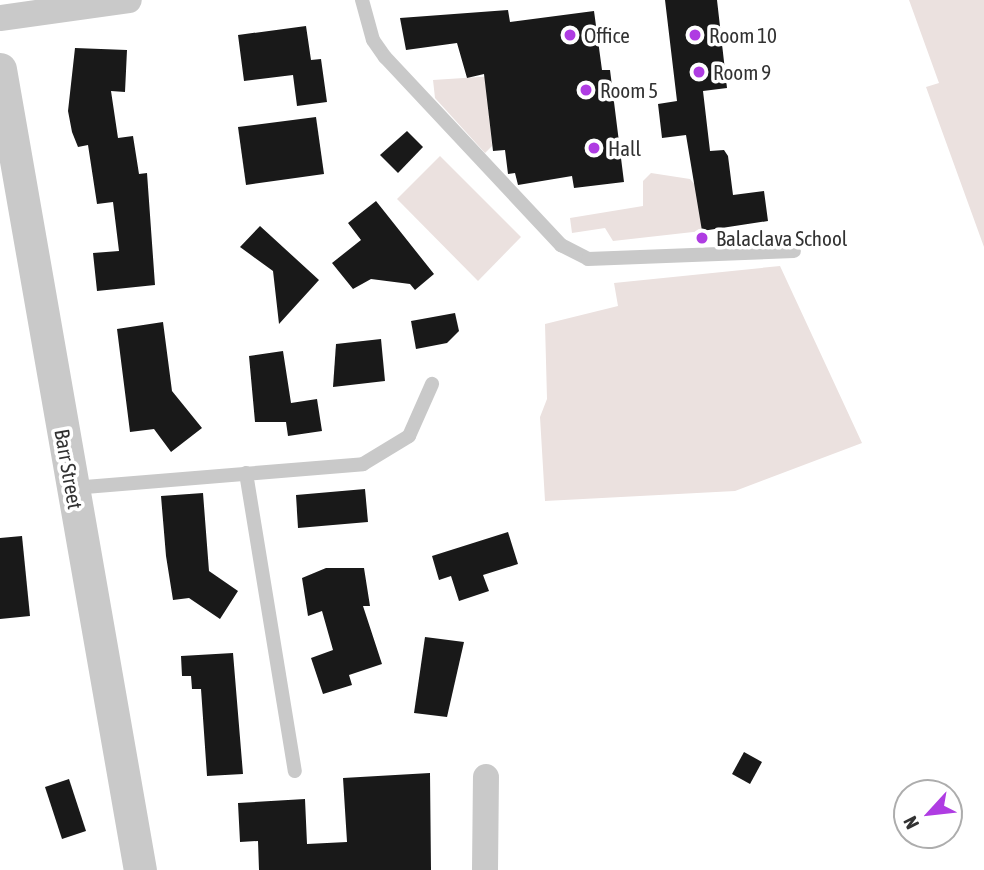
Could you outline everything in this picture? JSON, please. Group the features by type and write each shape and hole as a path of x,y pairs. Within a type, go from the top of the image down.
{"street":[{"path":"0,18 129,0"},
{"name":"Barr Street","path":"0,69 139,870"},
{"path":"485,870 486,777"}],"lane":[{"path":"362,0 378,49 561,245 588,259 794,251"},
{"path":"73,488 363,464 409,436 432,384"},
{"path":"247,473 295,771"}],"shaded area":[{"path":"909,0 984,0 984,247 926,87 939,83"},
{"path":"527,74 488,104 492,146 485,153 435,98 433,80"},
{"path":"440,156 521,237 478,281 397,199"},
{"path":"651,173 690,179 696,186 702,231 613,241 605,228 572,233 570,218 643,206 643,181"},
{"path":"780,266 862,443 735,491 545,501 540,417 547,399 545,324 618,306 614,283"}],"building":[{"path":"665,0 717,0 727,88 703,91 710,151 724,150 728,156 733,195 764,191 768,221 702,231 686,135 662,138 658,104 677,101"},
{"path":"508,10 510,22 594,11 602,70 610,70 624,182 574,188 572,176 518,185 515,173 508,174 505,150 493,151 484,74 467,78 457,43 406,50 400,18"},
{"path":"306,26 311,60 321,59 327,102 297,106 293,75 244,81 238,35"},
{"path":"75,48 127,50 125,92 111,91 118,138 133,136 139,174 147,173 155,285 97,291 93,253 119,251 113,202 97,204 88,145 78,147 72,132 68,111"},
{"path":"316,117 324,174 246,185 238,127"},
{"path":"407,131 423,147 398,173 380,155"},
{"path":"376,201 434,274 415,290 410,284 371,279 353,289 332,263 361,240 348,223"},
{"path":"260,226 319,280 279,324 273,271 240,247"},
{"path":"455,313 459,331 447,343 416,349 411,321"},
{"path":"163,322 172,391 202,428 171,452 154,429 130,432 117,329"},
{"path":"381,339 385,381 333,387 336,344"},
{"path":"283,351 291,403 317,399 322,431 288,436 286,422 255,422 249,356"},
{"path":"365,489 368,522 298,528 296,495"},
{"path":"203,493 209,571 238,591 220,619 189,598 173,600 166,556 161,496"},
{"path":"508,532 518,564 483,575 489,591 459,601 451,576 439,580 432,556"},
{"path":"22,536 30,616 0,619 0,538"},
{"path":"326,568 364,568 370,606 363,606 382,664 349,675 352,685 323,694 311,658 333,650 322,611 308,616 302,578"},
{"path":"425,637 464,642 447,717 414,713"},
{"path":"233,653 243,774 207,776 201,689 192,689 191,676 182,676 181,656"},
{"path":"744,752 762,762 750,784 732,774"},
{"path":"430,773 431,870 259,870 258,841 240,842 238,803 305,799 307,844 347,842 343,778"},
{"path":"69,779 86,831 62,839 45,787"}],"place":[{"name":"Office","path":"570,35"},
{"name":"Room 10","path":"695,35"},
{"name":"Room 9","path":"699,72"},
{"name":"Room 5","path":"586,90"},
{"name":"Hall","path":"594,148"},
{"name":"Balaclava School","path":"702,238"}]}
